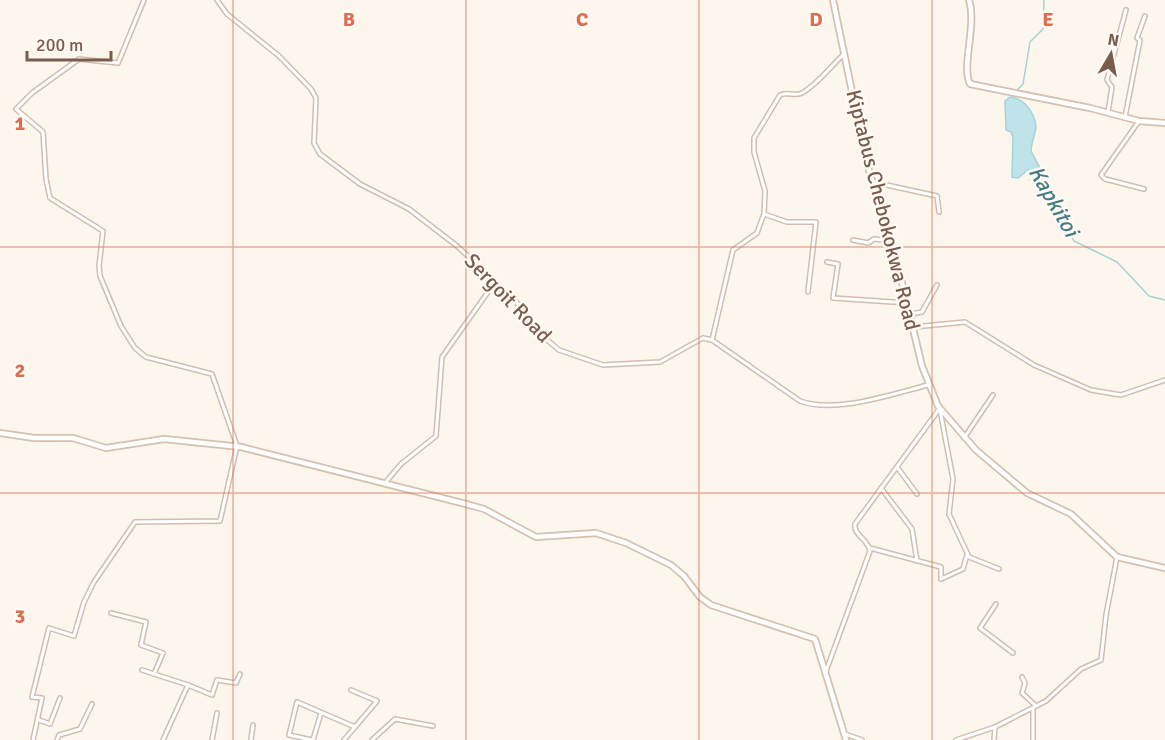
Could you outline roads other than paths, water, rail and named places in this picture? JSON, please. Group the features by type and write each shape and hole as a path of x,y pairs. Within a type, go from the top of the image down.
{"street":[{"path":"33,740 42,698 32,697 49,628 74,636 84,602 94,582 135,522 220,521 237,447 212,374 143,356 130,341 121,326 100,276 103,231 50,198 46,179 43,132 16,110 32,93 79,59 118,63 144,0"},
{"name":"Sergoit Road","path":"217,0 244,29 287,63 314,94 317,105 314,143 320,154 360,184 419,216 471,258 493,285 516,302 546,339 559,350 594,363 611,365 664,361 698,339 712,340"},
{"name":"Kiptabus Chebokokwa Road","path":"833,0 873,182 911,314 928,385 940,408 964,438 1027,493 1071,514 1117,557"},
{"path":"969,0 973,23 968,74 970,84 1108,112 1139,121 1165,123"},
{"path":"1108,112 1112,87 1107,80 1126,10"},
{"path":"1125,117 1140,40 1137,38 1146,16"},
{"path":"844,54 803,92 795,95 785,92 780,95 758,128 754,152 765,191 764,214 757,233 733,250 712,340 806,404 864,400 928,385"},
{"path":"1139,121 1101,175 1105,179 1144,189"},
{"path":"873,182 937,196 939,212"},
{"path":"764,214 787,222 816,222 808,292"},
{"path":"853,240 868,243 872,239 891,241"},
{"path":"827,262 838,264 833,298 908,303"},
{"path":"385,483 401,464 436,436 442,357 493,285"},
{"path":"911,314 922,312 937,285"},
{"path":"914,327 965,322 1034,364 1091,390 1121,395 1165,380"},
{"path":"964,438 993,394"},
{"path":"940,408 854,527 870,548 941,567 941,579 963,569 968,555"},
{"path":"940,408 952,479 949,514 971,560 999,569"},
{"path":"0,433 34,438 73,438 106,448 164,440 237,447 484,510 536,537 596,533 626,543 671,565 711,605 813,638 818,644 846,737 862,740"},
{"path":"897,467 917,494"},
{"path":"881,488 912,529 917,561"},
{"path":"825,673 870,548"},
{"path":"956,740 995,727 1046,701 1081,669 1101,660 1106,615 1117,557 1165,568"},
{"path":"996,604 980,628 1014,653"},
{"path":"111,613 146,622 141,645 163,653 154,674"},
{"path":"142,670 212,695 217,680 236,683 240,674"},
{"path":"1022,677 1025,682 1022,693 1035,707 1034,740"},
{"path":"163,740 188,685"},
{"path":"344,740 377,701 351,690"},
{"path":"39,720 50,724 60,698"},
{"path":"321,714 312,740 289,735 297,702 355,727"},
{"path":"57,740 60,735 80,729 92,704"},
{"path":"212,740 217,713"},
{"path":"372,740 395,719 433,726"},
{"path":"251,740 253,724"},
{"path":"994,740 995,727"}],"water":[{"path":"1010,97 1024,103 1033,117 1036,127 1031,151 1048,183 1043,189 1028,170 1018,178 1012,177 1013,137 1011,132 1006,130 1005,101"}],"waterway":[{"name":"Kapkitoi","path":"1016,91 1023,84 1030,42 1043,29 1044,0"},
{"name":"Kapkitoi","path":"1044,186 1074,241 1117,262 1149,296 1165,300"}]}
